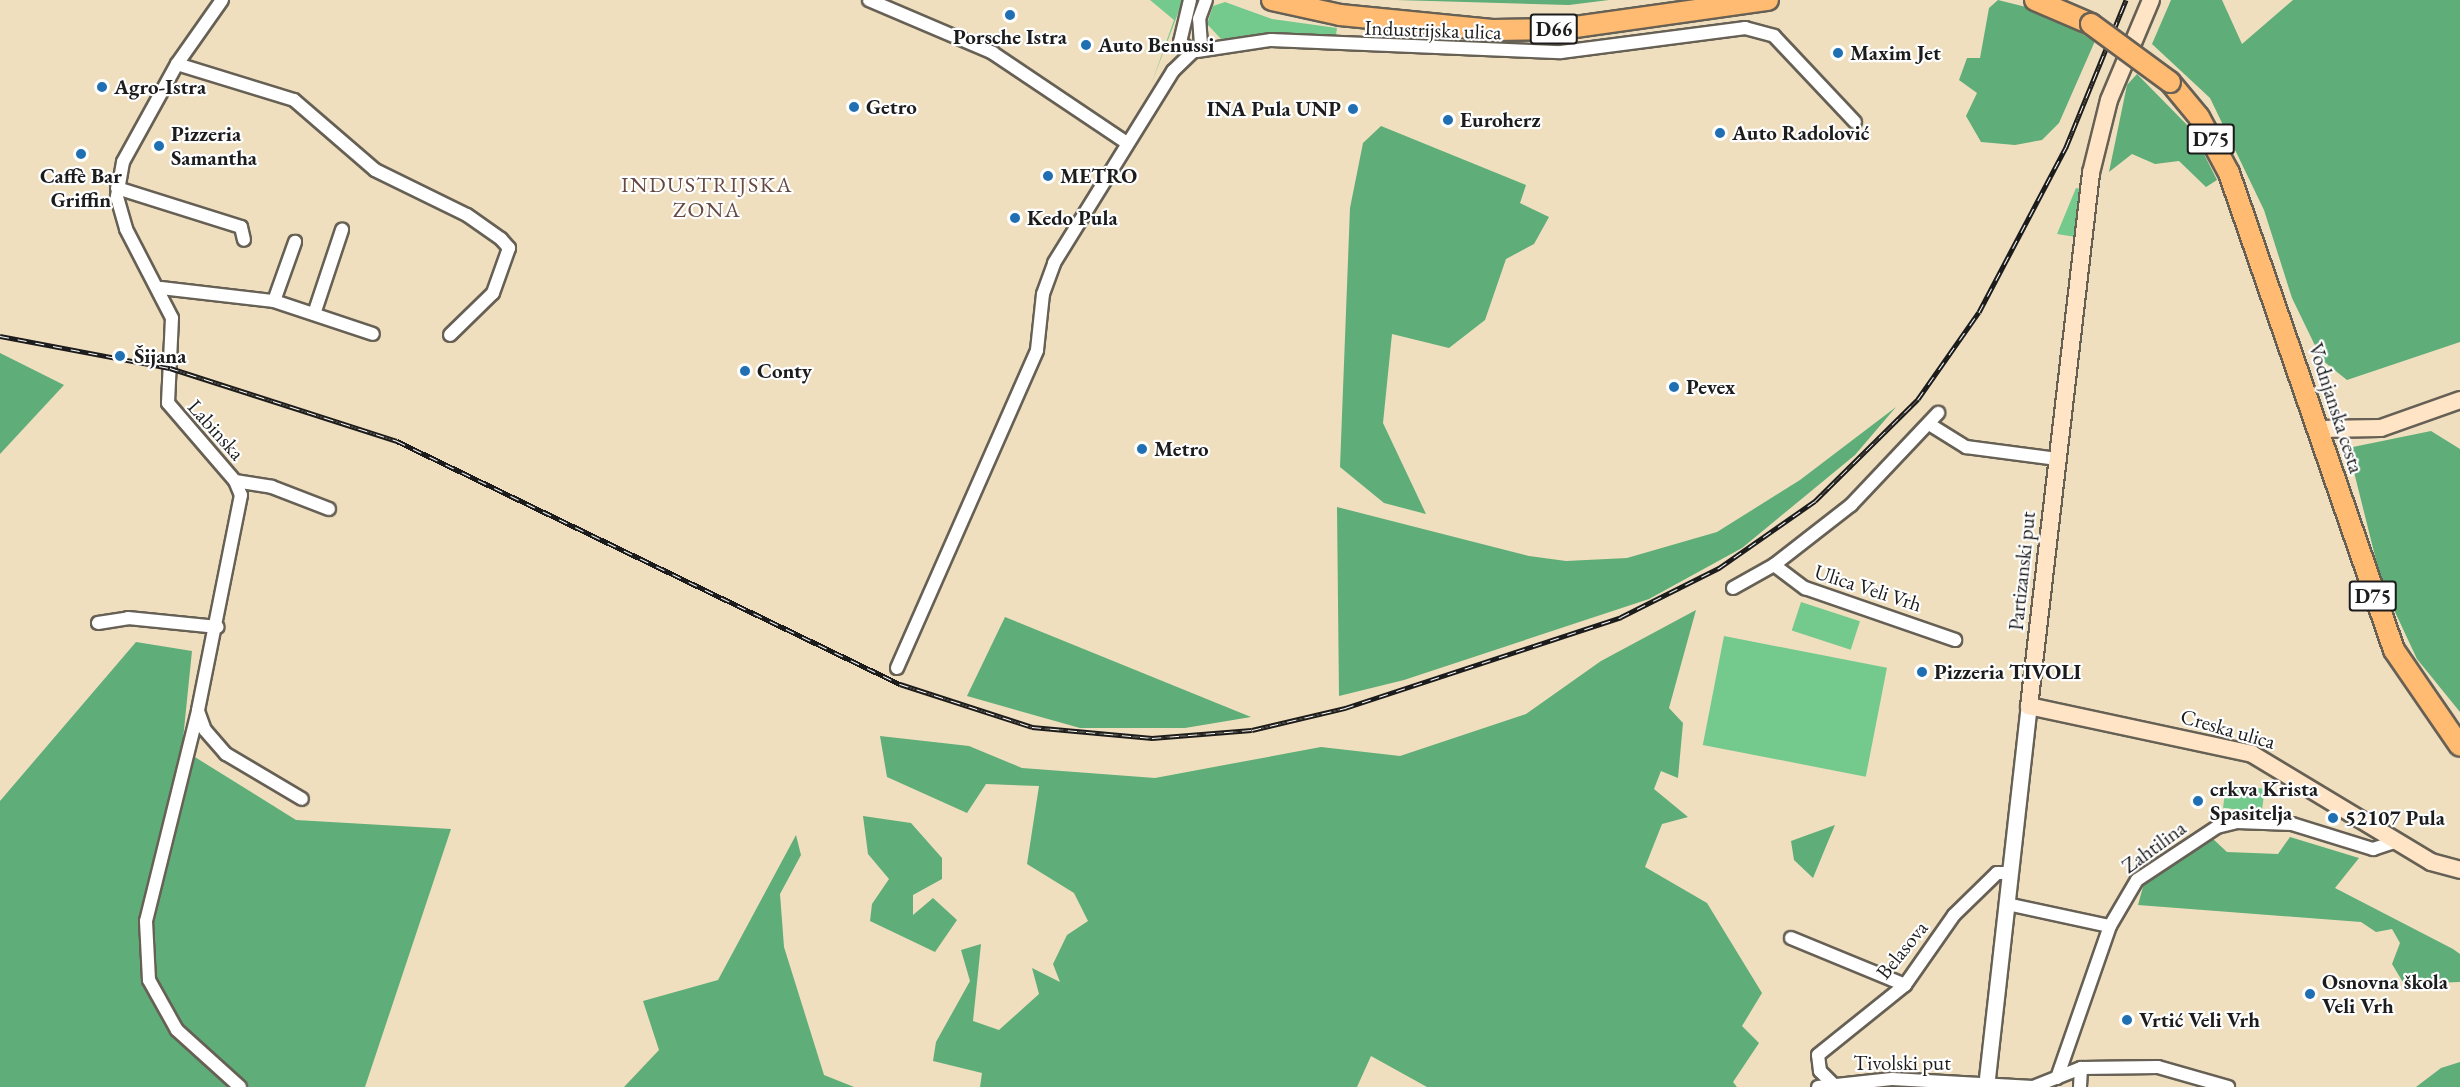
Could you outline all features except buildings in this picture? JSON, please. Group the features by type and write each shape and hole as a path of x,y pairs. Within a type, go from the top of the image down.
{"main road":[{"name":"D66","path":"1272,0 1352,16 1492,30 1561,28 1768,0"},
{"name":"D75","path":"2071,0 2089,22"},
{"name":"Partizanski put","path":"2029,706 2091,173 2123,65 2151,0"},
{"name":"D75","path":"2043,1 2089,22"},
{"name":"Vodnjanska cesta","path":"2089,22 2170,82 2199,117 2229,173 2394,650 2460,746"},
{"path":"2319,429 2381,428 2460,400"},
{"name":"Creska ulica","path":"2029,706 2252,754 2346,807 2395,842 2460,870"}],"street":[{"name":"Labinska","path":"222,0 177,64 123,162 117,188 122,220 161,288 173,326 168,403 235,481 241,512 218,627 146,921 149,980 177,1030 240,1087"},
{"path":"869,0 993,53 1127,142"},
{"path":"1173,71 1190,0"},
{"path":"897,668 1002,437 1040,339 1043,294 1054,263 1173,71 1195,52 1201,39 1199,19 1206,0"},
{"name":"Industrijska ulica","path":"1195,52 1222,45 1271,40 1561,52 1745,28 1774,36 1855,122"},
{"name":"Industrijska ulica","path":"1201,39 1222,45"},
{"path":"1180,42 1195,52"},
{"path":"177,64 294,100 375,170 467,214 501,239 509,248 493,293 450,335"},
{"path":"117,188 241,227 244,240"},
{"path":"314,314 342,230"},
{"path":"274,300 295,242"},
{"path":"161,288 274,300 373,334"},
{"path":"1733,588 1774,565 1851,505 1938,413"},
{"path":"1929,424 1966,447 2057,459"},
{"path":"235,481 272,487 328,509"},
{"name":"Ulica Veli Vrh","path":"1774,565 1805,588 1955,640"},
{"path":"98,622 128,618 218,627"},
{"name":"Partizanski put","path":"1986,1086 2029,706"},
{"path":"198,711 205,730 226,754 302,799"},
{"name":"Zahtilina","path":"2057,1078 2110,926 2137,880 2226,824 2281,822 2373,849 2395,842"},
{"name":"Belasova","path":"1832,1083 1820,1071 1818,1055 1905,985 1954,915 1997,873 2010,873"},
{"path":"2007,904 2110,926"},
{"path":"1791,938 1905,985"},
{"path":"2079,1087 2081,1068 2158,1067 2228,1087"},
{"name":"Tivolski put","path":"1818,1087 1832,1083 1892,1079 1986,1086 2033,1086 2081,1068"}],"green space":[{"path":"1150,0 1183,0 1151,85 1174,20"},
{"path":"1396,0 1609,0 1569,5"},
{"path":"1998,0 2038,10 2095,41 2059,123 2042,140 2015,145 1981,142 1966,116 1977,93 1959,80 1967,58 1980,58 1989,8"},
{"path":"2171,0 2222,0 2242,44 2293,0 2460,0 2460,342 2347,380 2322,360 2292,298 2264,210 2210,98 2152,44"},
{"path":"1225,2 1272,19 1337,28 1335,42 1257,35 1221,39 1207,24 1213,6"},
{"path":"2137,74 2192,130 2217,180 2206,187 2179,161 2155,164 2132,154 2109,172 2127,85"},
{"path":"1381,126 1526,185 1520,203 1549,217 1534,244 1506,259 1485,320 1449,348 1392,334 1383,423 1426,514 1384,503 1340,467 1350,208 1363,143"},
{"path":"2076,188 2081,189 2076,237 2057,234"},
{"path":"0,353 64,385 0,454"},
{"path":"1896,407 1855,455 1742,548 1649,599 1404,680 1339,696 1337,507 1529,556 1566,561 1627,558 1717,532 1800,480"},
{"path":"2431,431 2460,449 2460,712 2417,659 2382,584 2348,448"},
{"path":"1801,602 1860,621 1851,650 1792,631"},
{"path":"1696,610 1669,708 1683,723 1678,778 1661,771 1654,789 1688,817 1662,824 1645,867 1707,903 1762,993 1742,1026 1759,1043 1733,1082 1737,1087 1427,1087 1371,1056 1357,1087 980,1087 982,1073 933,1061 936,1042 970,981 961,950 981,944 973,1021 999,1030 1039,994 1032,968 1060,982 1053,964 1067,935 1088,921 1074,893 1027,864 1039,786 986,784 967,813 887,777 880,736 969,746 1022,768 1155,778 1321,747 1400,756 1526,714 1601,661"},
{"path":"1005,617 1251,717 1185,728 1080,728 967,696"},
{"path":"1724,636 1887,668 1866,777 1703,745"},
{"path":"136,642 192,651 182,749 296,820 451,829 365,1087 0,1087 0,801"},
{"path":"2226,784 2265,789 2262,813 2223,808"},
{"path":"863,816 911,823 942,858 942,879 913,895 913,915 933,898 957,920 935,952 870,921 872,904 889,879 868,854"},
{"path":"1835,825 1813,878 1794,860 1791,841"},
{"path":"796,835 801,855 780,894 784,947 824,1075 854,1087 624,1087 659,1050 643,1001 718,980"},
{"path":"2290,837 2359,858 2335,888 2460,954 2460,982 2404,984 2392,964 2400,943 2392,929 2376,932 2361,922 2138,905 2144,883 2212,838 2227,852 2278,854"},
{"path":"2460,1062 2460,1087 2416,1087 2441,1068"}],"railway":[{"path":"0,336 170,368 397,441 900,684 1032,727 1152,738 1252,730 1345,708 1621,617 1719,568 1815,501 1918,399 1979,312 2066,147 2126,0"}],"place":[{"name":"Porsche Istra","path":"1010,15"},
{"name":"Auto Benussi","path":"1086,45"},
{"name":"Maxim Jet","path":"1838,53"},
{"name":"Agro-Istra","path":"102,87"},
{"name":"Getro","path":"854,107"},
{"name":"INA Pula UNP","path":"1353,109"},
{"name":"Euroherz","path":"1448,120"},
{"name":"Auto Radolović","path":"1720,133"},
{"name":"Pizzeria Samantha","path":"159,146"},
{"name":"Caffè Bar Griffin","path":"81,154"},
{"name":"METRO","path":"1048,176"},
{"name":"Kedo Pula","path":"1015,218"},
{"name":"Šijana","path":"120,356"},
{"name":"Conty","path":"745,371"},
{"name":"Pevex","path":"1674,387"},
{"name":"Metro","path":"1142,449"},
{"name":"Pizzeria TIVOLI","path":"1922,672"},
{"name":"crkva Krista Spasitelja","path":"2198,801"},
{"name":"52107 Pula","path":"2333,818"},
{"name":"Osnovna škola Veli Vrh","path":"2310,994"},
{"name":"Vrtić Veli Vrh","path":"2127,1020"}],"district":[{"name":"INDUSTRIJSKA ZONA","path":"707,196"}]}
